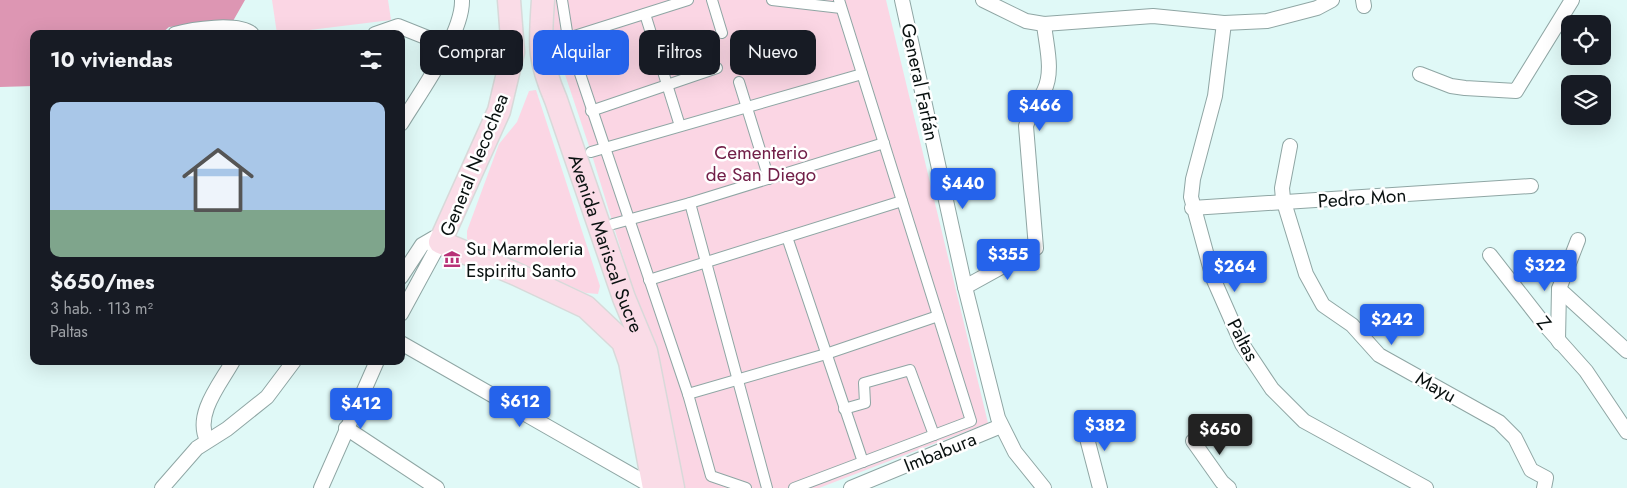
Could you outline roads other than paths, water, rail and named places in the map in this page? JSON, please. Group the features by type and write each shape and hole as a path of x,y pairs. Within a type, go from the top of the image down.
{"main road":[{"name":"General Necochea","path":"509,0 513,52 500,111 440,242 516,274 586,307 623,342"},
{"name":"Avenida Mariscal Sucre","path":"544,0 540,47 546,74 624,298 650,364 660,488"},
{"path":"586,307 602,311 618,304 624,298"},
{"name":"Avenida Mariscal Sucre","path":"623,342 630,362 660,488"}],"street":[{"path":"455,30 460,17 462,0"},
{"path":"562,0 567,30"},
{"path":"594,30 688,0"},
{"path":"712,0 722,33"},
{"path":"772,0 840,4 971,421 794,488"},
{"name":"General Farfán","path":"902,0 965,286 1001,426 1015,452 1044,488"},
{"path":"983,0 1026,21 1044,24 1153,16 1224,23 1267,21 1317,8 1332,0"},
{"path":"1420,74 1451,86 1516,91 1572,0"},
{"path":"645,14 680,126"},
{"name":"Paltas","path":"1224,23 1216,96 1193,179 1191,197 1192,208 1213,278 1242,344 1272,389 1304,421 1426,488"},
{"path":"965,286 1036,248 1026,126 1030,114 1045,89 1049,69 1044,24"},
{"path":"388,30 398,26 420,35"},
{"path":"207,30 239,28 243,30"},
{"path":"591,152 862,74"},
{"path":"405,117 431,75"},
{"path":"580,75 688,394 711,476 746,488"},
{"path":"591,111 696,75"},
{"path":"739,82 769,179"},
{"path":"613,224 690,203 884,143"},
{"name":"Mayu","path":"1290,146 1282,188 1284,204 1306,274 1323,306 1352,325 1379,354 1499,422 1516,438 1531,470 1546,478 1544,488"},
{"name":"Pedro Mon","path":"1192,208 1284,204 1531,186"},
{"path":"649,280 902,201"},
{"path":"690,203 708,262 767,488"},
{"path":"786,237 844,409 864,462"},
{"path":"405,271 422,246 434,238 440,242 405,307"},
{"path":"1560,344 1558,340 1559,289 1578,240"},
{"name":"Z","path":"1490,254 1560,344 1586,371 1627,432"},
{"path":"1559,289 1627,351"},
{"path":"688,394 826,354 938,316"},
{"path":"405,345 660,488"},
{"path":"207,440 203,432 205,412 231,365"},
{"path":"162,488 174,473 207,440 227,429 267,397 291,365"},
{"path":"321,488 375,365"},
{"path":"844,409 865,402 864,383 910,370 934,435"},
{"path":"1082,423 1100,488"},
{"name":"Imbabura","path":"851,488 1001,426"},
{"path":"346,428 437,488"},
{"path":"1193,441 1222,482 1229,488"},
{"path":"171,488 174,473"}],"place":[{"name":"Su Marmoleria Espiritu Santo","path":"452,259"}],"park label":[{"name":"Cementerio de San Diego","path":"761,163"}]}
